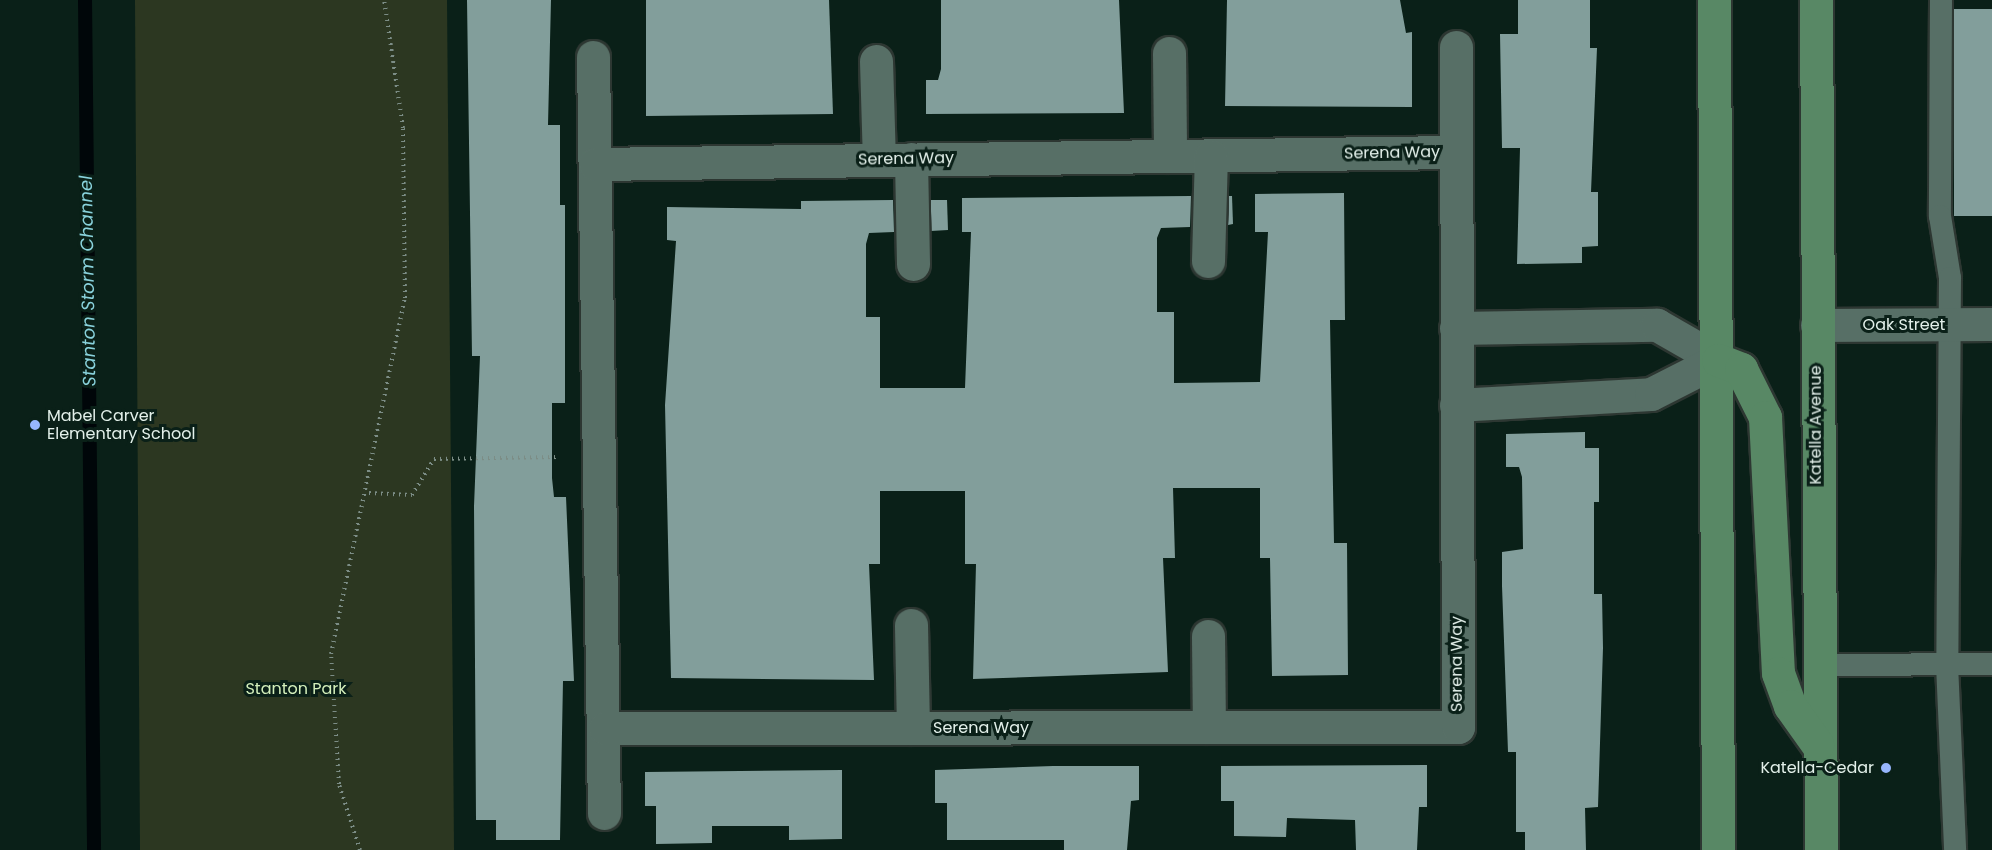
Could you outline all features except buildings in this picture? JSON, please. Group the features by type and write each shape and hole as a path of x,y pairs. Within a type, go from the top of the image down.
{"main road":[{"path":"1714,0 1718,360 1718,850"},
{"name":"Katella Avenue","path":"1816,0 1817,744 1821,850"},
{"path":"1718,360 1741,369 1765,417 1778,673 1790,706 1817,744"}],"street":[{"path":"1456,47 1456,152"},
{"path":"1169,53 1170,156"},
{"path":"593,57 605,728 604,813"},
{"path":"876,61 879,160"},
{"name":"Serena Way","path":"595,164 1456,152 1458,727 605,728"},
{"path":"1208,261 1211,156"},
{"path":"911,159 913,264"},
{"name":"Oak Street","path":"1817,325 1992,324"},
{"path":"1456,328 1658,325 1718,360"},
{"path":"1456,405 1651,394 1718,360"},
{"path":"911,625 913,728"},
{"path":"1208,636 1209,727"}],"lane":[{"path":"1941,0 1940,216 1951,325 1947,664 1955,850"},
{"path":"1817,665 1992,664"}],"path":[{"path":"360,850 339,783 331,654 369,493 405,298 402,128 384,0"},
{"path":"369,493 412,495 434,459 600,456"}],"green space":[{"name":"Stanton Park","path":"135,0 447,0 454,850 140,850"}],"waterway":[{"name":"Stanton Storm Channel","path":"85,0 94,850"}],"place":[{"name":"Mabel Carver Elementary School","path":"35,425"},
{"name":"Katella-Cedar","path":"1886,768"}]}
